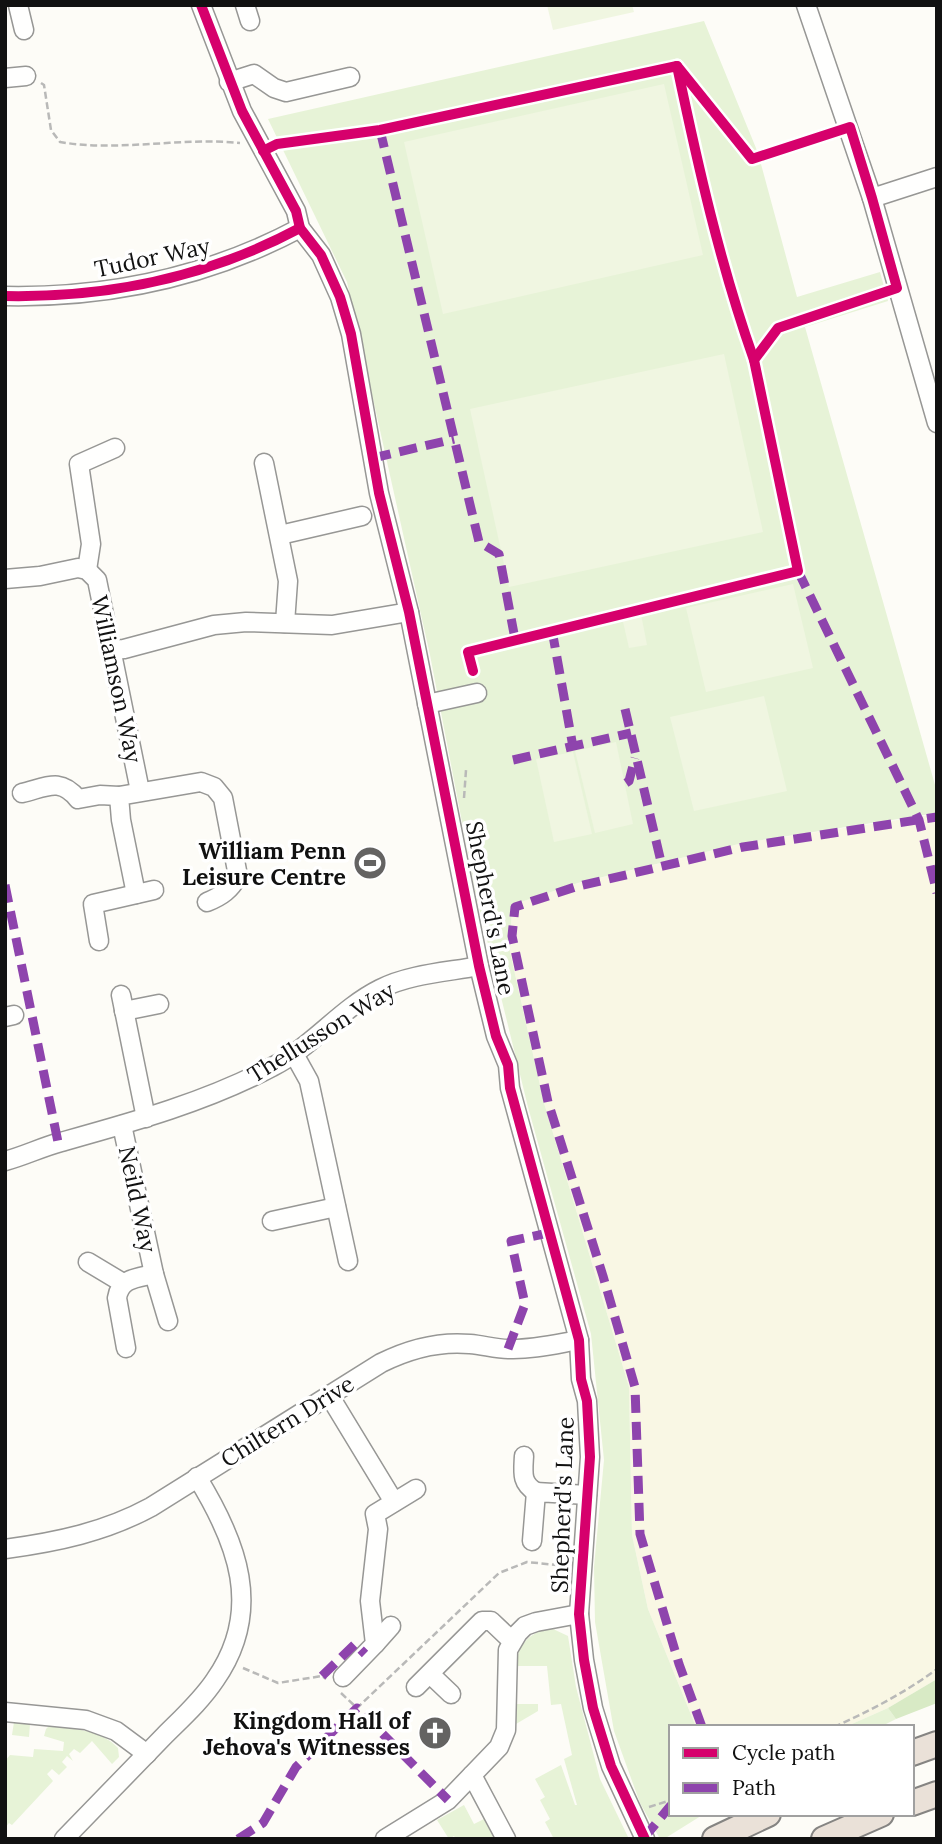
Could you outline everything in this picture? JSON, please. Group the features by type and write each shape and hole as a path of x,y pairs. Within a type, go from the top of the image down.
{"highway":[{"path":"914,1753 937,1744"},
{"path":"914,1802 937,1794"},
{"path":"715,1839 764,1816"},
{"path":"824,1839 876,1816"}],"street":[{"path":"18,5 24,30"},
{"name":"Shepherd's Lane","path":"201,5 229,82 262,151 296,211 300,228 321,255 340,297 351,334 379,493 408,612 479,966 496,1036 508,1065 510,1088 579,1340 581,1379 587,1401 590,1457 579,1614 583,1660 593,1709 611,1766 645,1839"},
{"path":"806,5 850,127 937,423"},
{"path":"229,82 254,74 274,88 286,92 350,77"},
{"path":"5,78 26,76"},
{"path":"872,198 937,177"},
{"name":"Tudor Way","path":"5,296 82,293 170,279 214,267 263,248 300,228"},
{"path":"87,570 91,544 79,464 115,448"},
{"path":"264,463 288,581 285,623"},
{"path":"280,535 362,516"},
{"name":"Williamson Way","path":"5,579 40,576 78,568 87,570 97,580 140,791"},
{"path":"112,650 214,625 332,625 408,612"},
{"path":"427,704 477,693"},
{"path":"22,793 61,785 69,788 78,799 100,795 120,796 208,783 219,792 232,837 238,876 221,897 207,902"},
{"path":"120,796 121,820 136,894"},
{"path":"99,942 93,904 154,890"},
{"name":"Thellusson Way","path":"5,1161 58,1142 146,1118 250,1079 294,1054 381,988 479,966"},
{"path":"146,1118 123,1003 159,1003"},
{"path":"294,1054 309,1081 348,1261"},
{"name":"Neild Way","path":"122,1125 154,1274 167,1321"},
{"path":"272,1221 336,1207"},
{"path":"88,1262 124,1283"},
{"name":"Neild Way","path":"126,1348 117,1298 124,1283 154,1274"},
{"name":"Chiltern Drive","path":"5,1549 66,1539 125,1521 401,1353 424,1346 468,1343 508,1349 543,1347 579,1340"},
{"path":"329,1395 394,1502"},
{"path":"524,1456 523,1479 527,1487 536,1492 587,1495"},
{"path":"64,1839 204,1695 227,1661 239,1622 241,1580 231,1542 197,1477"},
{"path":"375,1644 370,1601 378,1529 375,1514 416,1489"},
{"path":"532,1541 536,1492"},
{"path":"385,1839 395,1830 442,1804 499,1747 506,1730 506,1662 512,1641 525,1626 579,1614"},
{"path":"416,1687 482,1621 491,1621 512,1641"},
{"path":"338,1684 391,1626"},
{"path":"430,1674 452,1694"},
{"path":"5,1712 86,1720 116,1731 147,1754"},
{"path":"472,1775 506,1839"}],"path":[{"path":"26,76 44,85 51,130 60,142 93,146 218,141 247,144"},
{"path":"457,799 464,798 466,770"},
{"path":"227,1661 278,1683 322,1676 338,1684 357,1708 499,1573 527,1562 581,1567"},
{"path":"838,1725 920,1681 937,1668"},
{"path":"632,1813 669,1801"}],"shaded area":[{"path":"937,814 937,1679 888,1708 850,1725 695,1725 648,1609 632,1535 629,1387 544,1103 510,952 512,905 575,884 743,843"}],"green space":[{"path":"547,5 632,5 634,12 553,30"},
{"path":"704,21 758,153 797,297 880,272 888,301 805,327 937,792 937,813 743,843 578,883 512,905 510,952 544,1103 629,1387 632,1535 648,1609 695,1725 669,1725 669,1816 701,1816 664,1839 660,1839 640,1803 614,1731 595,1622 594,1567 604,1460 591,1334 528,1107 476,895 430,655 347,282 268,119"},
{"path":"664,84 703,255 443,314 404,142"},
{"path":"724,354 763,532 509,587 470,409"},
{"path":"793,584 813,668 706,692 686,608"},
{"path":"640,609 647,645 629,648 621,613"},
{"path":"764,696 787,791 694,811 670,717"},
{"path":"616,742 633,824 595,833 575,751"},
{"path":"573,752 592,834 554,842 536,759"},
{"path":"551,1628 568,1636 576,1687 600,1779 629,1839 554,1839 545,1822 550,1819 540,1800 545,1797 535,1779 561,1765 577,1805 564,1759 572,1755 561,1704 551,1705 547,1666 516,1666 519,1651 526,1640"},
{"path":"937,1679 937,1703 896,1719 888,1708"},
{"path":"516,1704 538,1704 538,1711 516,1724"},
{"path":"888,1708 896,1719 884,1725 850,1725"},
{"path":"14,1722 30,1724 29,1737 12,1735"},
{"path":"49,1726 95,1733 118,1748 119,1757 112,1764 92,1741 80,1753 74,1749 69,1754 73,1761 67,1756 62,1762 67,1767 59,1775 52,1769 47,1774 53,1781 12,1825 9,1823 5,1828 5,1761 10,1755 33,1757 34,1749 63,1751 64,1742 44,1736"},
{"path":"464,1805 474,1824 484,1819 494,1839 456,1839 454,1836 449,1839 437,1820"}],"marked path":[{"path":"380,130 479,542 499,554 515,639"},
{"path":"373,458 454,439"},
{"path":"798,571 919,820 937,893"},
{"path":"552,630 573,747"},
{"path":"625,709 662,866"},
{"path":"513,760 631,733"},
{"path":"626,783 629,781 635,758"},
{"path":"701,1725 679,1664 640,1534 635,1387 548,1102 512,936 515,907 575,887 743,847 937,817"},
{"path":"5,885 58,1142"},
{"path":"508,1349 525,1304 511,1241 548,1233"},
{"path":"322,1676 355,1644 365,1654"},
{"path":"238,1839 263,1823 296,1767 357,1708 448,1800"},
{"path":"644,1838 669,1807"}],"cycle path":[{"path":"201,5 242,111 296,211 300,228 321,255 340,297 351,334 379,493 409,612 479,966 496,1036 508,1065 510,1088 579,1340 581,1379 587,1401 590,1457 579,1614 584,1660 593,1708 611,1766 645,1839"},
{"path":"263,151 277,144 380,130 677,66 711,215 754,360"},
{"path":"473,671 468,652 798,571 754,360 778,328 897,288 850,127 752,159 677,66"},
{"path":"5,296 82,293 157,281 230,260 300,228"}],"place":[{"name":"William Penn Leisure Centre","path":"370,863"},
{"name":"Kingdom Hall of Jehova's Witnesses","path":"435,1733"}]}
